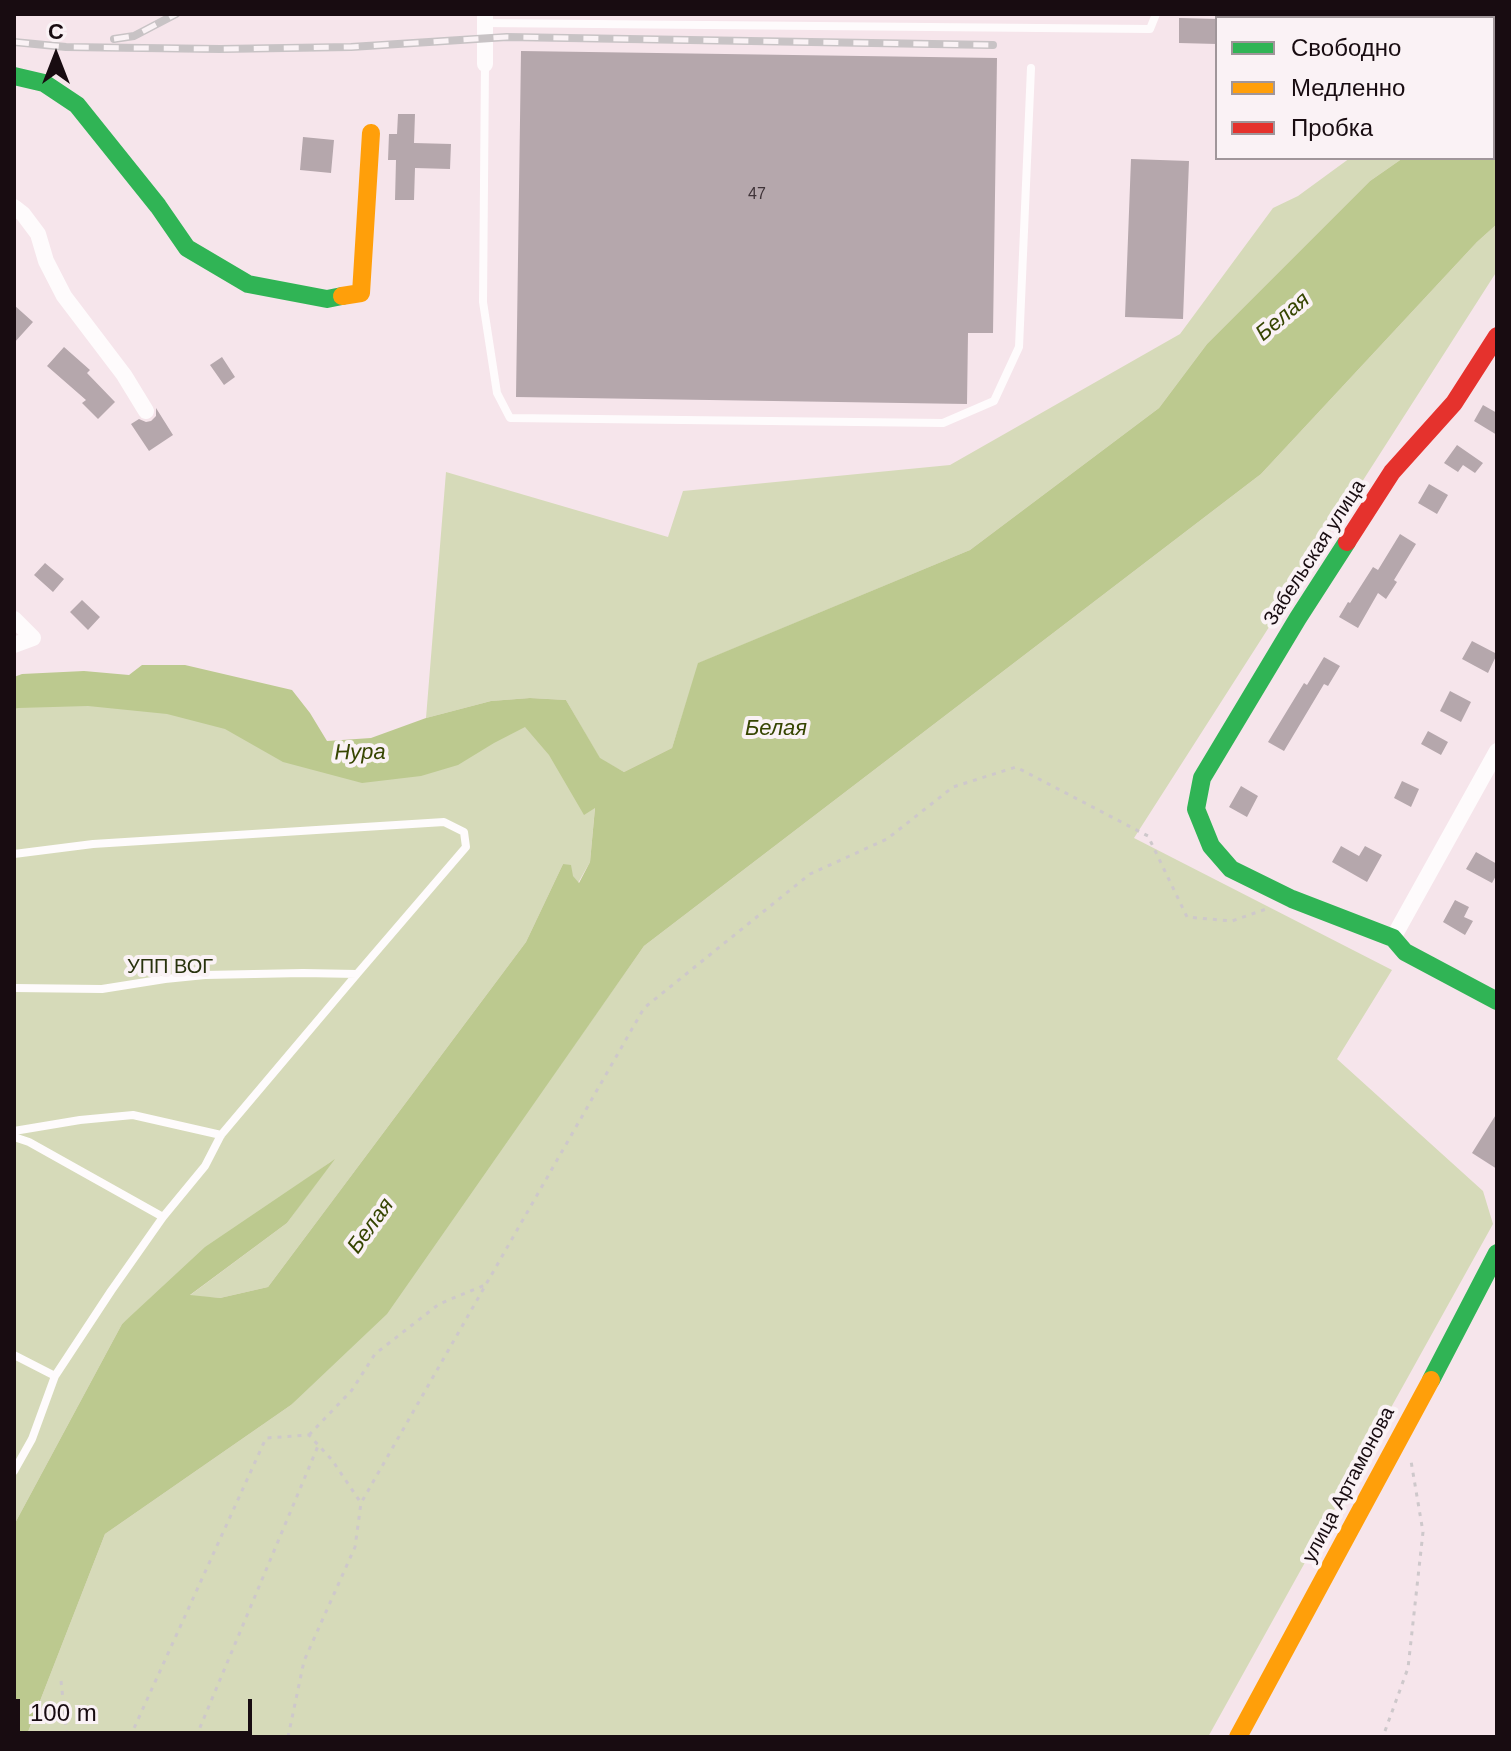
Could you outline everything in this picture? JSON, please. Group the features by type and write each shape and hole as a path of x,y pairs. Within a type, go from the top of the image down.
{"street":[{"path":"485,18 485,64"},
{"path":"14,76 44,83 77,105 158,206 187,248 248,284 327,299 361,293 371,133"},
{"path":"14,207 38,234 46,261 64,296 124,375 146,411"},
{"name":"Забельская улица","path":"1292,899 1231,869 1211,846 1196,809 1202,778 1298,618 1392,472 1454,403 1497,336"},
{"path":"14,619 33,638 14,645"},
{"path":"1393,938 1497,751"},
{"path":"1292,899 1393,938 1405,952 1497,1001"},
{"name":"улица Артамонова","path":"1238,1737 1497,1253"}],"lane":[{"path":"485,18 1150,29 1156,14"},
{"path":"485,64 483,302 497,393 510,418 943,423 994,401 1019,347 1031,68"},
{"path":"14,854 93,844 444,822 464,832 466,847 221,1135 205,1166 163,1217 55,1376 32,1439 14,1471"},
{"path":"14,988 102,989 205,975 357,974"},
{"path":"14,1134 80,1120 133,1115 221,1135"},
{"path":"14,1134 163,1217"},
{"path":"14,1355 55,1376"}],"path":[{"path":"288,1737 304,1661 355,1547 361,1503 644,1008 810,874 887,839 953,787 1016,767 1148,836 1187,917 1232,921 1292,899"},
{"path":"130,1737 266,1438 309,1435 352,1390 375,1354 439,1304 485,1285"},
{"path":"309,1435 332,1460 361,1503"},
{"path":"196,1737 318,1446"},
{"path":"1385,1731 1408,1668 1423,1532 1410,1459"},
{"path":"61,1681 67,1737"}],"green space":[{"path":"1347,160 1400,160 1370,181 1207,344 1159,408 970,550 699,663 672,748 624,772 600,759 566,700 530,698 491,701 426,718 446,472 668,537 683,491 950,465 1180,334 1273,208 1298,196"},
{"path":"1497,224 1497,271 1134,838 1392,970 1337,1059 1483,1191 1493,1224 1208,1737 26,1737 105,1534 291,1405 460,1207 644,946 1261,474"},
{"name":"УПП ВОГ","path":"34,701 193,701 310,767 524,720 595,807 590,862 578,883 563,864 526,942 268,1287 220,1298 189,1296 287,1223 332,1161 277,1200 122,1324 14,1525 14,709"}],"water":[{"name":"Белая","path":"1497,91 1497,224 1261,474 644,946 387,1314 291,1405 105,1534 26,1737 14,1737 14,1525 122,1324 205,1247 335,1159 287,1223 190,1295 220,1298 268,1287 526,942 563,864 571,865 573,876 579,883 590,862 595,808 584,815 549,755 525,727 458,765 421,776 362,783 283,762 225,729 167,714 88,706 14,709 14,677 84,671 129,675 142,665 185,665 292,690 327,741 371,738 426,718 491,701 530,698 566,700 600,758 624,772 672,748 698,663 970,550 1159,408 1207,344 1370,181 1400,160 1495,160"}],"building":[{"path":"1179,18 1215,19 1215,44 1179,43"},
{"path":"521,51 997,58 993,333 968,333 967,404 516,397"},
{"path":"398,114 415,114 414,143 451,144 450,169 415,168 414,200 395,200 396,160 388,160 389,134 397,134"},
{"path":"303,137 334,140 331,173 300,170"},
{"path":"1131,159 1189,161 1183,319 1125,317"},
{"path":"14,305 33,322 14,343"},
{"path":"64,347 90,370 87,373 115,402 98,419 82,403 86,400 47,366"},
{"path":"222,357 235,377 224,385 210,365"},
{"path":"1483,405 1497,413 1497,435 1474,421"},
{"path":"156,408 173,435 149,451 131,424 139,419 151,421 156,416"},
{"path":"1457,445 1483,463 1475,473 1463,465 1458,472 1444,463"},
{"path":"1429,484 1448,495 1437,514 1418,503"},
{"path":"1400,534 1416,544 1386,599 1378,593 1358,628 1339,617 1373,567 1378,570"},
{"path":"45,563 64,579 53,592 34,575"},
{"path":"82,600 100,617 88,630 70,612"},
{"path":"1472,641 1497,654 1488,673 1462,659"},
{"path":"1324,657 1340,666 1328,686 1324,684 1284,751 1268,742"},
{"path":"1450,691 1471,702 1461,722 1440,711"},
{"path":"1428,731 1448,742 1441,755 1421,744"},
{"path":"1402,781 1419,789 1411,807 1394,798"},
{"path":"1241,786 1258,796 1247,817 1229,807"},
{"path":"1341,846 1359,856 1365,846 1382,855 1367,882 1332,862"},
{"path":"1476,852 1497,864 1497,874 1492,883 1466,869"},
{"path":"1455,900 1469,907 1464,917 1473,921 1465,935 1443,922"},
{"path":"1497,1113 1497,1169 1472,1153"}],"railway":[{"path":"114,39 134,36 176,14"},
{"path":"14,42 66,47 220,49 351,47 507,37 993,45"}],"traffic: fast":[{"path":"14,76 44,83 77,105 158,206 187,248 248,284 327,299 342,296"},
{"path":"1347,542 1202,778 1196,809 1211,846 1231,869 1292,899 1393,938 1405,952 1497,1001"},
{"path":"1431,1380 1497,1253"}],"traffic: slow":[{"path":"342,296 361,293 371,133"},
{"path":"1238,1737 1431,1380"}],"traffic: jam":[{"path":"1347,542 1392,472 1454,403 1497,336"}],"water label":[{"name":"Нура","path":"360,753"}]}
